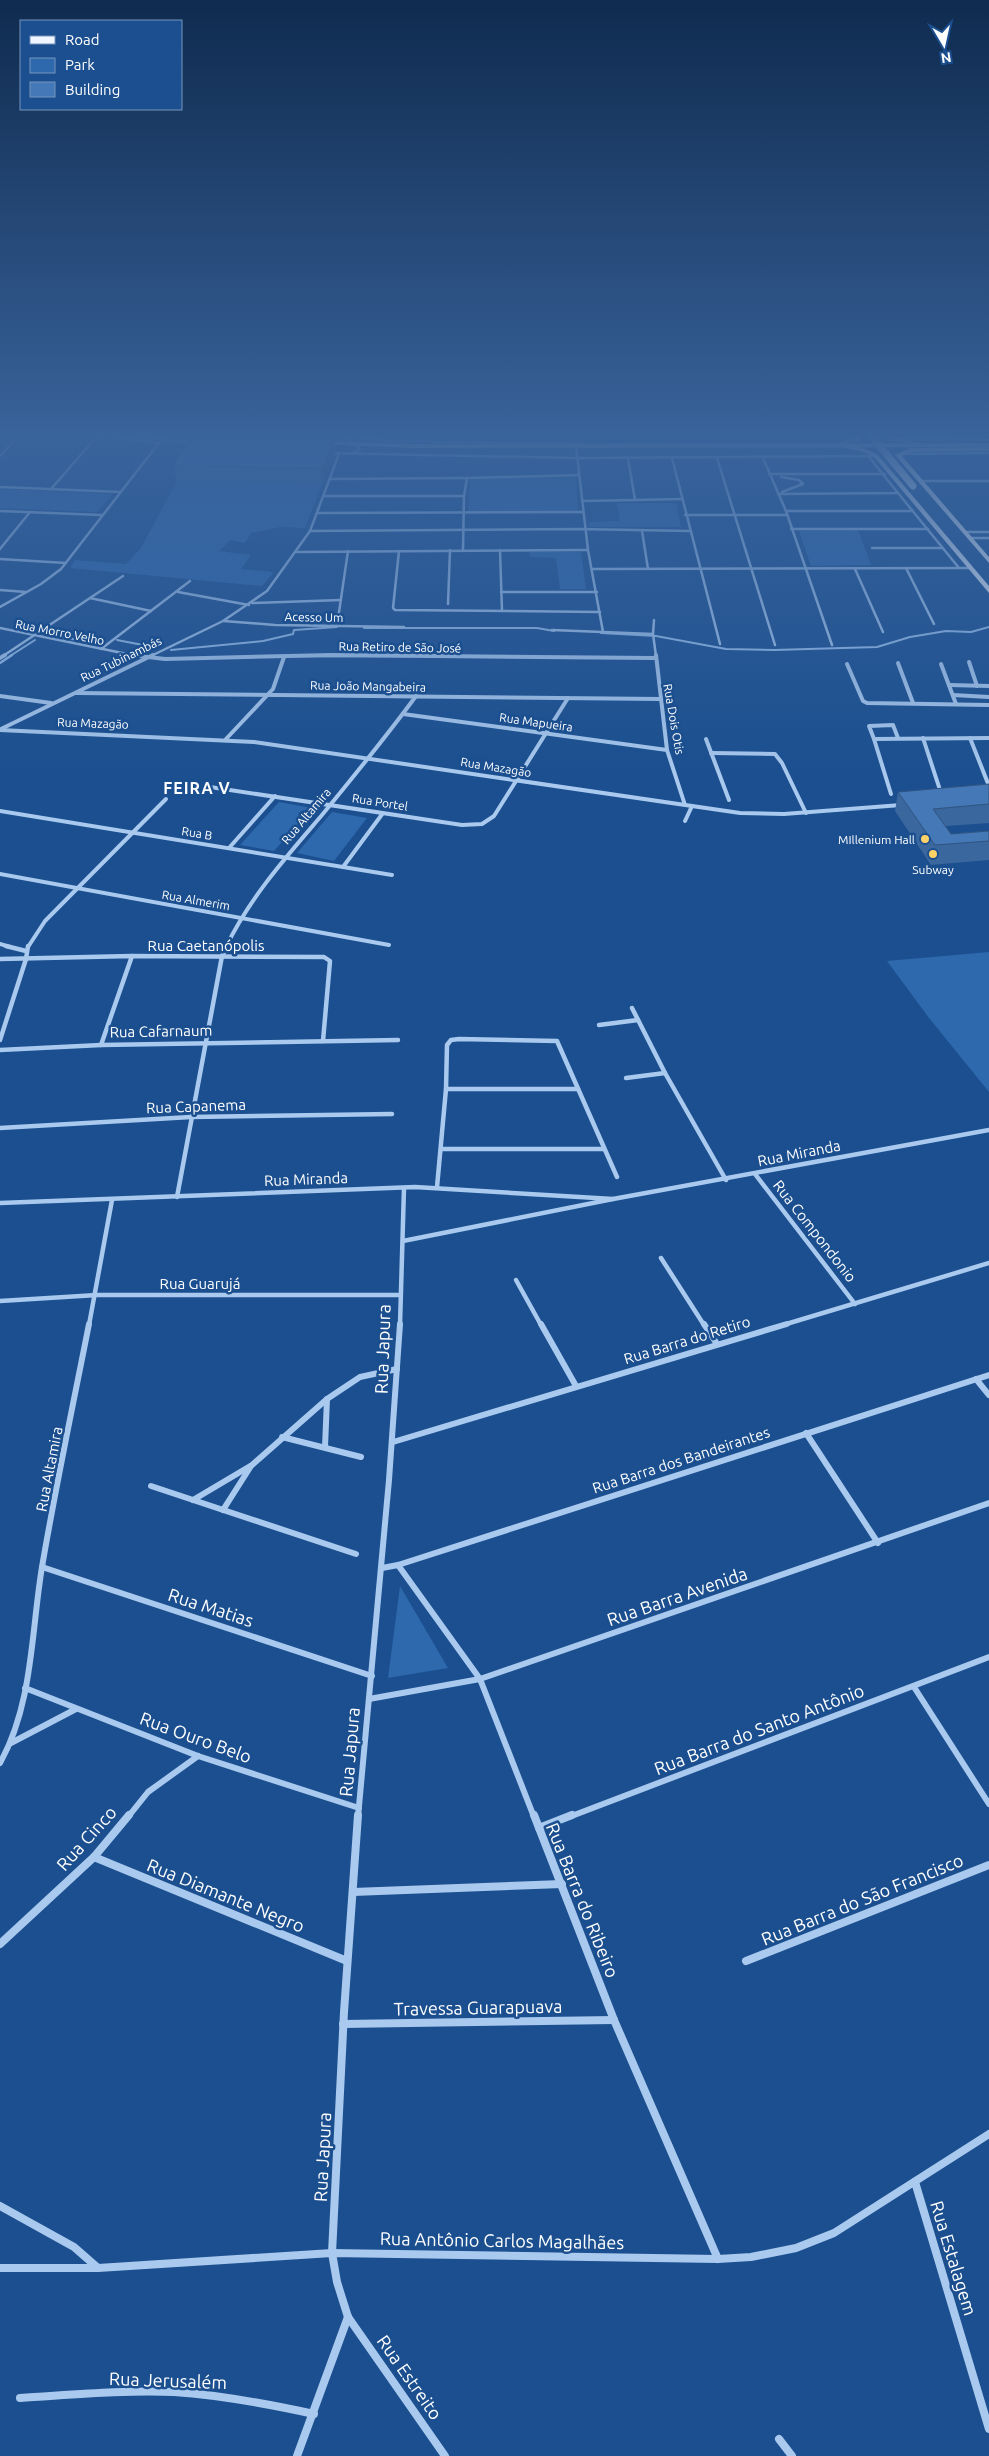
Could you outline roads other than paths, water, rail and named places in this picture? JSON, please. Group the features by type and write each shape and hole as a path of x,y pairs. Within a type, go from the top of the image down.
{"main road":[{"path":"952,547 989,591"},
{"path":"976,547 989,562"}],"street":[{"path":"0,607 55,576 78,547"},
{"name":"Rua Tubinambás","path":"0,729 223,621 251,604 266,591 300,547"},
{"path":"588,547 603,632"},
{"path":"644,547 648,569"},
{"path":"694,547 720,644"},
{"path":"745,547 775,645"},
{"path":"797,547 832,645"},
{"path":"872,548 943,548 959,568"},
{"path":"448,604 450,550"},
{"path":"500,550 502,611"},
{"path":"296,552 588,550"},
{"path":"338,619 348,551"},
{"path":"399,551 394,609 600,612"},
{"path":"0,559 66,563"},
{"path":"854,568 883,632"},
{"path":"906,568 934,624"},
{"path":"593,569 970,568"},
{"path":"0,658 123,576"},
{"path":"101,649 190,582"},
{"path":"0,590 26,592"},
{"path":"178,592 251,604 342,600"},
{"path":"501,592 597,592"},
{"path":"90,598 151,611"},
{"path":"552,630 653,636 654,620"},
{"name":"Acesso Um","path":"223,621 275,625 404,627"},
{"name":"Rua Morro Velho","path":"0,628 146,658"},
{"name":"Rua Dois Otis","path":"653,636 654,658 667,750 686,805"},
{"name":"Rua Retiro de São José","path":"146,658 222,659 331,655 654,658"},
{"path":"226,739 275,686 284,657"},
{"path":"969,662 977,686"},
{"path":"898,663 913,703"},
{"path":"847,664 865,702 989,705"},
{"path":"941,664 956,704"},
{"path":"948,685 989,686"},
{"name":"Rua João Mangabeira","path":"76,692 660,699"},
{"path":"952,695 989,697"},
{"path":"0,696 52,703"},
{"name":"Rua Altamira","path":"177,1197 204,1043 222,956 242,918 286,858 369,758 416,696"},
{"path":"518,780 568,698"},
{"name":"Rua Mapueira","path":"403,714 667,750"},
{"path":"891,794 869,726 893,725 898,738"},
{"name":"Rua Mazagão","path":"0,729 226,739 369,758 686,805 722,813 806,812 902,805"},
{"path":"874,738 989,738"},
{"path":"923,738 940,790"},
{"path":"970,738 989,786"},
{"path":"706,740 729,800"},
{"path":"711,753 775,754 782,763 806,812"},
{"name":"Rua Portel","path":"210,787 473,826 488,822 518,780"},
{"path":"229,848 276,796"},
{"path":"0,1040 26,959 26,951 37,931 166,799"},
{"path":"685,821 692,806"},
{"name":"Rua B","path":"0,811 392,875"},
{"path":"343,867 383,813"},
{"path":"760,814 767,820"},
{"name":"Rua Almerim","path":"0,874 389,945"},
{"path":"0,944 26,951"},
{"path":"101,1045 132,956"},
{"name":"Rua Caetanópolis","path":"0,959 132,956 328,958 330,961 323,1041"},
{"path":"632,1008 665,1073 726,1180"},
{"path":"599,1025 638,1020"},
{"name":"Rua Cafarnaum","path":"0,1050 101,1045 398,1040"},
{"path":"437,1187 446,1089 446,1045 451,1040 557,1041 617,1177"},
{"path":"626,1078 665,1073"},
{"path":"446,1089 578,1089"},
{"name":"Rua Capanema","path":"0,1128 191,1117 392,1114"},
{"name":"Rua Miranda","path":"403,1240 612,1199 726,1180 989,1130"},
{"path":"441,1149 604,1149"},
{"name":"Rua Compondonio","path":"755,1174 855,1304"},
{"name":"Rua Miranda","path":"0,1204 437,1187 612,1199"},
{"name":"Rua Japura","path":"348,2318 337,2282 332,2253 343,2024 359,1808 393,1442 404,1188"},
{"name":"Rua Altamira","path":"0,1763 10,1744 25,1688 42,1567 97,1296 112,1200"},
{"path":"661,1258 718,1344"},
{"name":"Rua Barra do Retiro","path":"393,1442 989,1263"},
{"path":"516,1280 576,1386"},
{"name":"Rua Guarujá","path":"0,1301 97,1296 399,1295"},
{"path":"192,1500 252,1465 327,1399 360,1377 397,1369"},
{"name":"Rua Barra dos Bandeirantes","path":"382,1568 398,1565 806,1432 989,1375"},
{"path":"976,1379 989,1395"},
{"path":"325,1447 327,1399"},
{"path":"806,1432 878,1543"},
{"path":"282,1437 361,1457"},
{"path":"224,1510 252,1465"},
{"path":"151,1486 356,1554"},
{"name":"Rua Barra Avenida","path":"369,1699 480,1679 878,1543 989,1503"},
{"name":"Rua Barra do Ribeiro","path":"398,1565 480,1679 614,2020 718,2260"},
{"name":"Rua Matias","path":"42,1567 372,1676"},
{"name":"Rua Barra do Santo Antônio","path":"539,1828 989,1657"},
{"path":"914,1687 989,1804"},
{"name":"Rua Ouro Belo","path":"25,1688 198,1756 359,1808"},
{"path":"10,1744 76,1708"},
{"name":"Rua Cinco","path":"0,1944 94,1857 148,1792 198,1756"},
{"name":"Rua Diamante Negro","path":"94,1857 347,1961"},
{"name":"Rua Barra do São Francisco","path":"746,1961 989,1865"},
{"path":"353,1892 562,1884"},
{"name":"Travessa Guarapuava","path":"343,2024 614,2020"},
{"name":"Rua Antônio Carlos Magalhães","path":"0,2268 98,2268 332,2253 718,2260 751,2257 796,2248 834,2233 989,2134"},
{"name":"Rua Estalagem","path":"915,2182 989,2430"},
{"path":"0,2206 74,2247 98,2268"},
{"path":"297,2456 348,2318"},
{"name":"Rua Estreito","path":"348,2318 445,2456"},
{"name":"Rua Jerusalém","path":"20,2398 156,2392 213,2396 264,2403 314,2414"},
{"path":"779,2439 792,2456"}],"waterway":[{"path":"171,650 263,641 293,634 294,630 337,627"},
{"path":"601,633 656,636 726,649 774,650 877,647 910,637 946,631 971,632 989,627"},
{"path":"364,628 537,628 554,631"},
{"path":"46,634 100,644"},
{"path":"10,656 35,640"},
{"path":"117,640 153,647"},
{"path":"0,663 12,655"}],"place":[{"name":"MIllenium Hall","path":"925,839"},
{"name":"Subway","path":"933,854"}],"district":[{"name":"FEIRA V","path":"197,788"}]}
